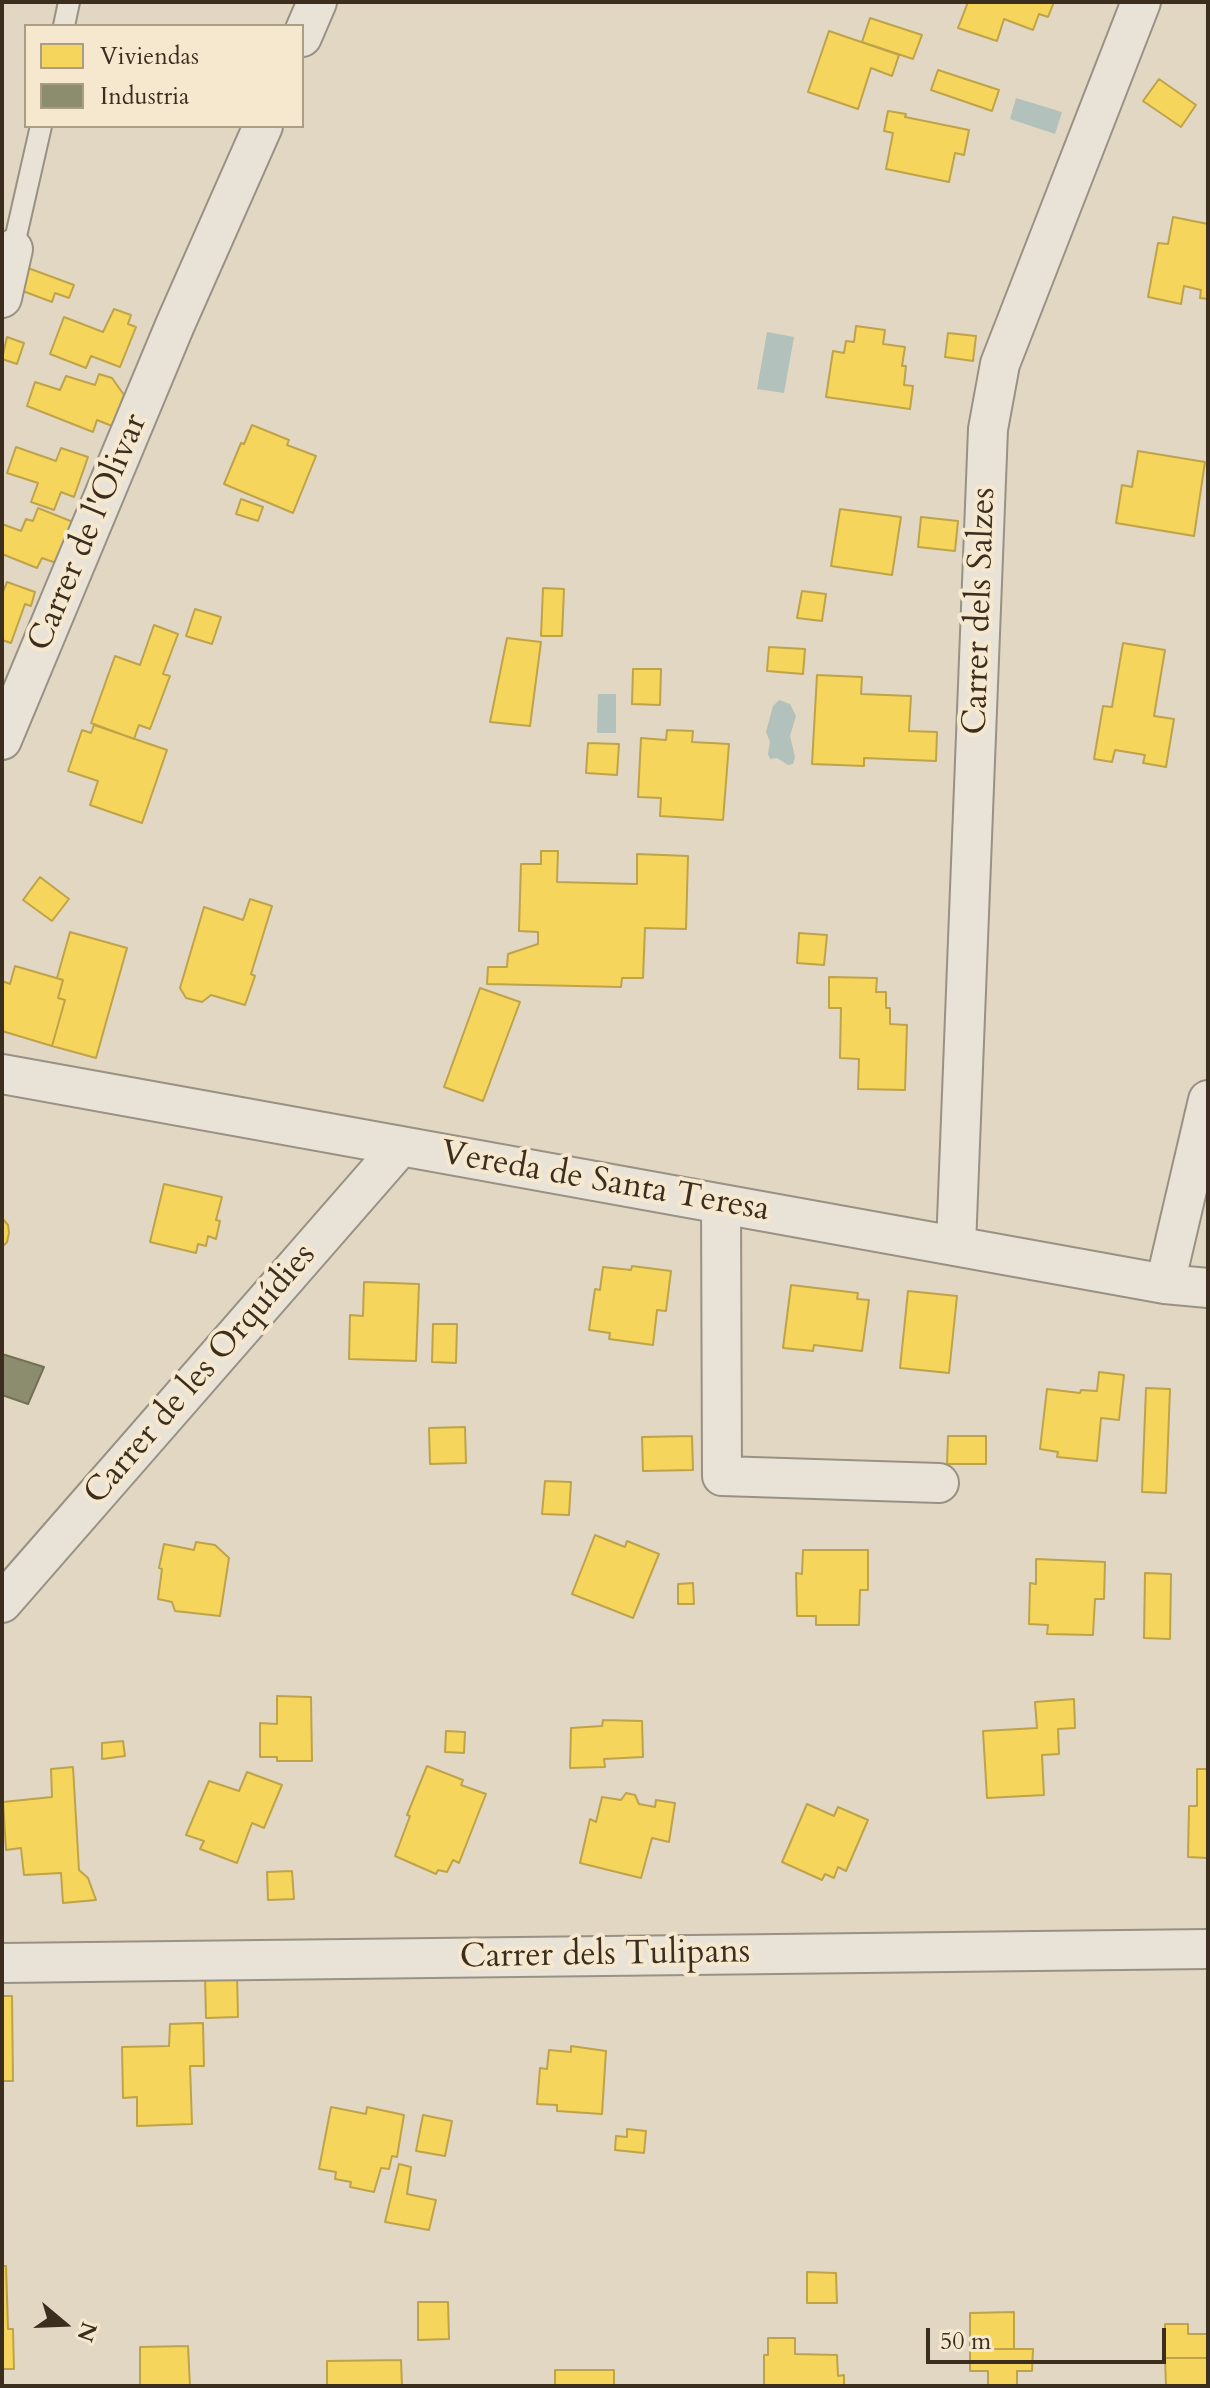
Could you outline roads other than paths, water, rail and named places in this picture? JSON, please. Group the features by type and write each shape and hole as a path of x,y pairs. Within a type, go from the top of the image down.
{"street":[{"path":"304,32 317,2"},
{"name":"Carrer dels Salzes","path":"956,1246 988,429 1000,364 1141,2"},
{"name":"Carrer de l'Olivar","path":"2,740 175,325 262,128"},
{"path":"2,298 13,249"},
{"name":"Vereda de Santa Teresa","path":"2,1074 1165,1284 1208,1288"},
{"path":"1165,1284 1208,1100"},
{"name":"Carrer de les Orquídies","path":"2,1603 401,1146"},
{"path":"721,1204 722,1476 939,1483"},
{"name":"Carrer dels Tulipans","path":"2,1963 1208,1949"}],"lane":[{"path":"64,24 69,2"},
{"path":"13,249 41,128"}]}
